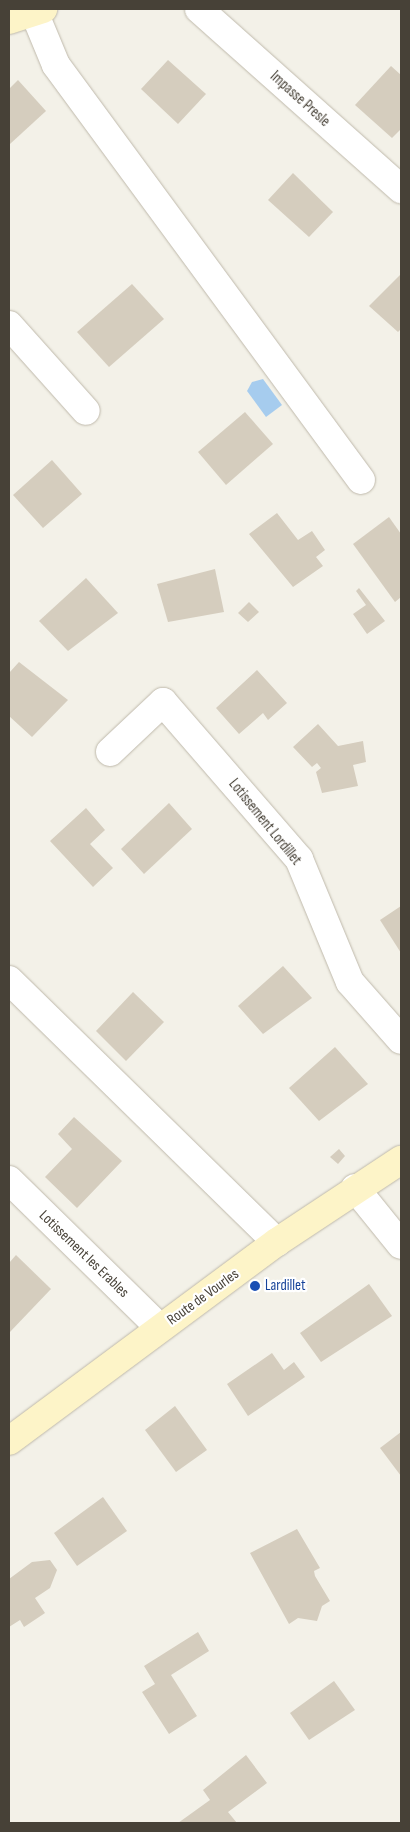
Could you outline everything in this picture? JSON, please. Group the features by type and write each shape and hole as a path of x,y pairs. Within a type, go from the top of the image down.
{"street":[{"name":"Impasse Presle","path":"199,9 401,189"},
{"path":"28,14 56,65 361,480"},
{"path":"9,325 86,411"},
{"name":"Lotissement Lordillet","path":"110,752 163,702 299,859 350,982 401,1040"},
{"path":"9,980 277,1242"},
{"name":"Route de Vourles","path":"11,1435 277,1242 355,1188 401,1160"},
{"name":"Lotissement les Erables","path":"9,1180 160,1328"},
{"path":"355,1188 401,1245"}],"water":[{"path":"263,379 282,405 266,417 247,391 252,382"}],"building":[{"path":"168,60 206,94 178,124 141,89"},
{"path":"391,66 401,75 401,129 392,138 355,105"},
{"path":"18,80 46,111 10,144 9,89"},
{"path":"293,173 333,212 309,237 268,200"},
{"path":"401,274 401,329 398,332 369,306"},
{"path":"132,284 164,319 109,367 77,332"},
{"path":"245,412 273,444 226,485 198,452"},
{"path":"52,460 82,494 43,528 13,495"},
{"path":"277,513 298,540 312,531 325,550 316,557 323,566 293,587 249,534"},
{"path":"389,517 401,534 401,597 395,602 353,544"},
{"path":"215,569 224,612 168,622 157,584"},
{"path":"86,578 118,613 68,651 39,621"},
{"path":"359,588 385,621 367,634 353,614 366,605 356,591"},
{"path":"249,602 259,612 248,622 238,613"},
{"path":"19,662 68,700 32,737 9,716 9,673"},
{"path":"257,670 287,703 268,720 263,713 239,734 216,708"},
{"path":"318,724 338,746 363,741 366,762 353,765 358,786 322,793 316,772 321,768 317,763 312,767 293,747"},
{"path":"169,803 192,829 144,874 121,849"},
{"path":"86,808 105,830 90,844 113,868 93,887 50,841"},
{"path":"401,906 401,953 380,920"},
{"path":"283,966 312,998 263,1034 238,1006"},
{"path":"133,992 164,1022 126,1061 96,1031"},
{"path":"335,1047 368,1084 319,1121 289,1088"},
{"path":"74,1117 122,1161 77,1208 45,1177 72,1149 58,1134"},
{"path":"339,1149 345,1156 338,1164 330,1157"},
{"path":"16,1255 51,1289 9,1333 9,1263"},
{"path":"369,1284 392,1316 321,1362 300,1333"},
{"path":"272,1353 284,1370 294,1362 305,1377 248,1416 227,1384"},
{"path":"175,1406 207,1450 176,1472 145,1430"},
{"path":"401,1432 401,1476 380,1448"},
{"path":"103,1497 127,1531 77,1566 54,1533"},
{"path":"297,1529 320,1568 314,1571 315,1576 330,1601 322,1606 317,1621 298,1618 289,1624 250,1553"},
{"path":"50,1560 57,1570 50,1588 35,1598 45,1613 24,1627 20,1620 9,1627 9,1579 32,1562"},
{"path":"198,1632 209,1651 171,1675 197,1716 169,1734 142,1692 155,1684 144,1666"},
{"path":"334,1681 355,1710 309,1740 290,1713"},
{"path":"246,1755 267,1783 228,1812 237,1823 178,1823 210,1800 203,1790"}],"place":[{"name":"Lardillet","path":"255,1286"}]}
